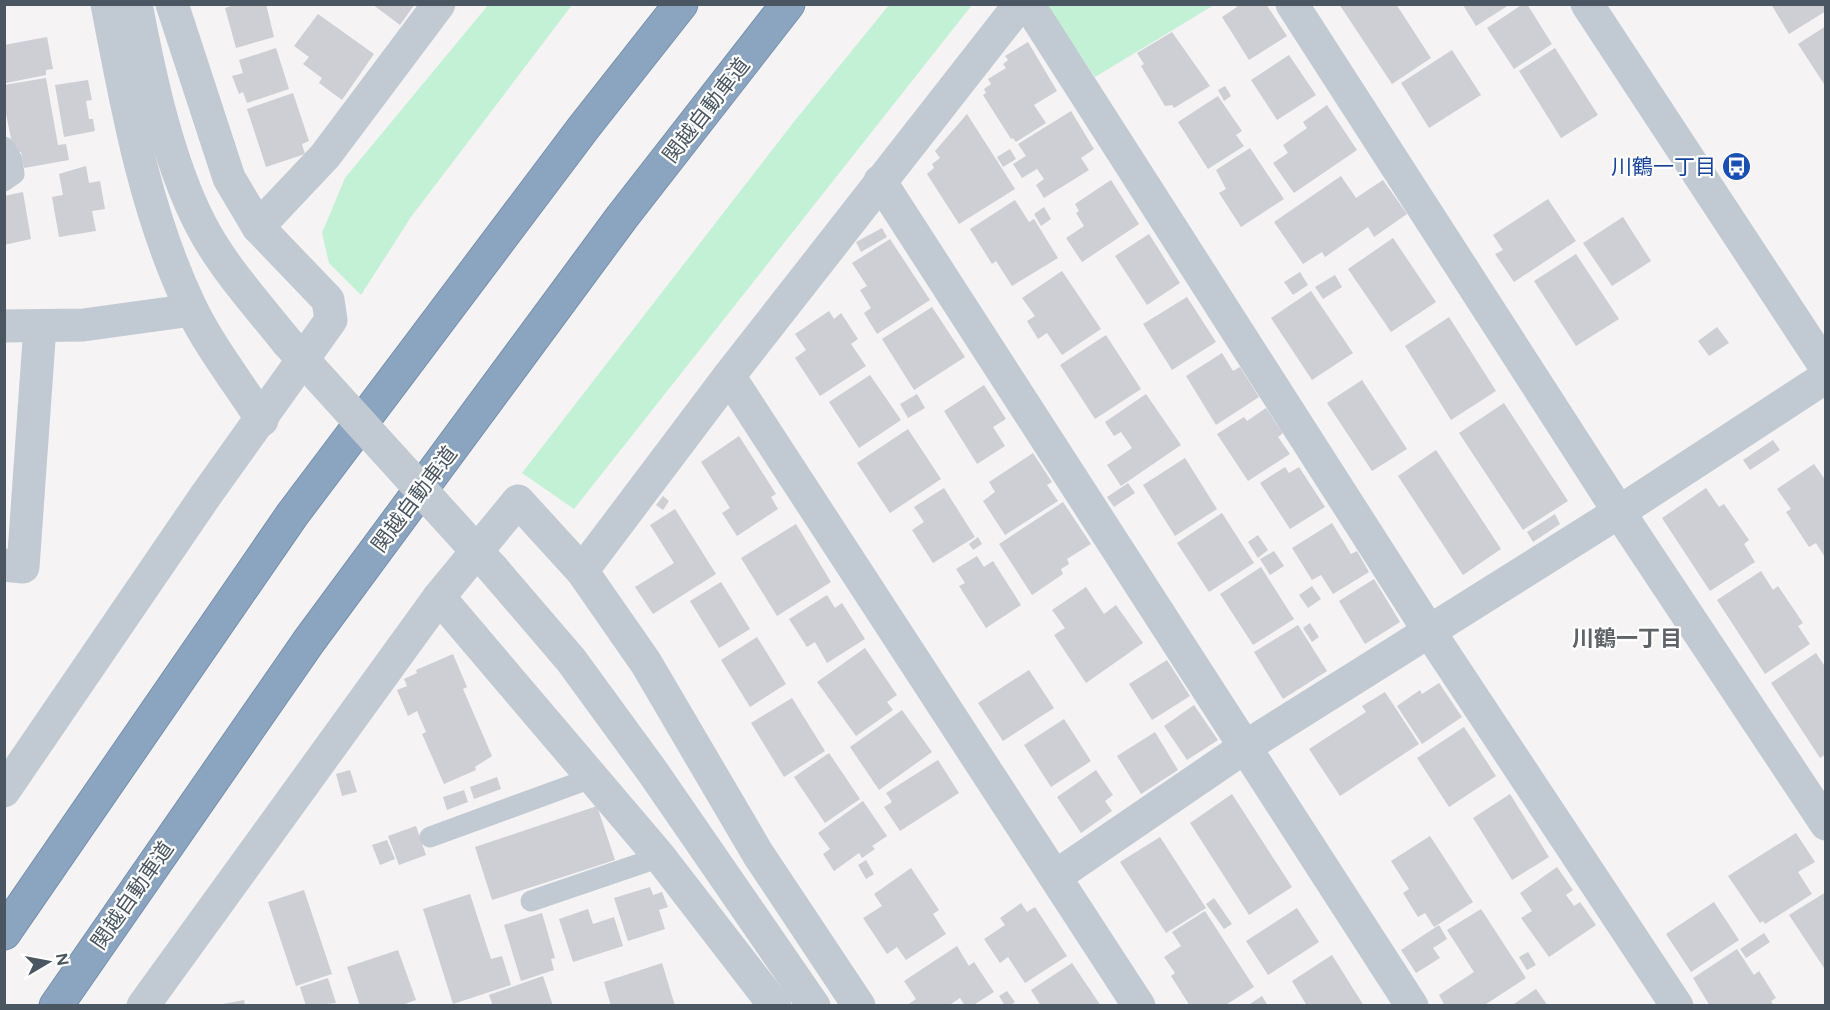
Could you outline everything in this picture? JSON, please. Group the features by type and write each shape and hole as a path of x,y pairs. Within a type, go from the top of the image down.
{"highway":[{"path":"4,933 292,515 584,127 681,4"},
{"name":"関越自動車道","path":"56,1005 309,641 622,217 788,4"}],"street":[{"path":"107,4 127,105 151,205 192,310 262,420"},
{"path":"136,4 156,94 182,182 207,236 287,342 493,569 578,669 652,771 814,1005"},
{"path":"4,791 206,495 262,420 331,320 328,300 258,227 229,178 172,4"},
{"path":"258,227 325,156 439,4"},
{"path":"582,571 729,376 1020,4"},
{"path":"1028,4 1429,632 1677,1005"},
{"path":"1293,4 1619,512 1826,824"},
{"path":"1587,4 1826,368"},
{"path":"880,181 1413,1005"},
{"path":"4,326 83,325 192,310"},
{"path":"4,565 24,567 40,326"},
{"path":"729,376 1139,1005"},
{"path":"1056,876 1245,747 1619,512 1826,377"},
{"path":"143,1005 440,597 518,501 582,571 646,663 758,854 859,1005"},
{"path":"440,597 660,857 775,1005"}],"lane":[{"path":"4,147 12,160 14,174 4,181"},
{"path":"430,837 594,777"},
{"path":"531,901 660,857"}],"green space":[{"path":"489,4 572,5 411,217 361,295 329,263 322,233 345,178"},
{"path":"889,5 972,5 574,509 522,473 793,123"},
{"path":"1049,5 1214,5 1095,77 1050,11"}],"building":[{"path":"237,4 266,4 274,37 236,48 225,8"},
{"path":"372,4 415,4 400,25"},
{"path":"1235,4 1266,4 1287,36 1249,60 1222,17 1237,7"},
{"path":"1339,4 1396,4 1431,58 1392,84"},
{"path":"1523,4 1527,4 1552,44 1514,69 1487,28"},
{"path":"1771,4 1826,4 1826,11 1789,34"},
{"path":"1463,5 1509,5 1476,26"},
{"path":"318,14 374,54 342,100 319,83 322,78 303,64 309,57 294,46"},
{"path":"1826,26 1826,87 1798,44"},
{"path":"1172,32 1210,86 1174,108 1172,105 1165,106 1141,66 1144,64 1137,53"},
{"path":"47,37 53,69 46,70 46,75 6,83 4,45"},
{"path":"1028,42 1057,91 1034,105 1046,123 1016,142 1013,138 1011,139 983,95 986,93 984,89 991,84 988,79 1006,68 1003,64 1008,60 1005,56"},
{"path":"276,48 289,89 247,103 243,92 239,94 232,76 243,73 239,60"},
{"path":"1555,48 1598,115 1561,138 1519,71"},
{"path":"1452,50 1481,95 1429,128 1401,83"},
{"path":"1289,55 1316,95 1277,120 1251,80"},
{"path":"46,78 58,145 66,144 69,160 24,168 21,152 14,153 4,104 4,85"},
{"path":"88,80 92,100 86,101 89,119 93,119 95,131 64,137 55,85"},
{"path":"1225,86 1231,96 1224,101 1218,90"},
{"path":"293,93 309,141 302,144 305,154 266,167 247,109"},
{"path":"1218,96 1242,131 1236,135 1244,146 1208,169 1178,122"},
{"path":"1327,105 1357,150 1294,193 1273,163 1288,153 1283,145 1307,128 1303,122"},
{"path":"1071,111 1094,149 1081,158 1089,170 1044,198 1036,185 1044,179 1037,169 1022,178 1013,164 1026,156 1018,144"},
{"path":"967,114 1015,189 959,224 927,174 934,168 932,164 940,158 935,151"},
{"path":"1250,148 1284,199 1241,227 1219,193 1226,189 1216,170"},
{"path":"1010,149 1016,159 1003,167 997,157"},
{"path":"86,166 89,183 100,181 105,209 92,211 96,231 59,237 52,197 63,195 59,174"},
{"path":"1341,176 1356,198 1383,180 1407,214 1374,237 1368,227 1325,257 1322,252 1303,264 1274,222"},
{"path":"1111,180 1139,224 1082,262 1066,238 1084,226 1076,213 1079,211 1075,204"},
{"path":"23,192 31,239 4,245 4,196"},
{"path":"1548,199 1576,241 1514,282 1495,254 1503,250 1493,235"},
{"path":"1015,200 1029,222 1034,219 1058,258 1012,286 996,261 992,264 970,229"},
{"path":"1044,207 1051,219 1041,226 1034,214"},
{"path":"1623,217 1651,261 1612,286 1583,243"},
{"path":"882,228 887,237 861,252 856,242"},
{"path":"1149,234 1180,283 1147,305 1115,256"},
{"path":"1393,238 1436,302 1391,332 1348,269"},
{"path":"890,239 930,300 877,334 864,313 871,308 860,290 867,286 852,263"},
{"path":"1576,254 1619,319 1576,346 1534,281"},
{"path":"1062,271 1101,329 1062,355 1047,333 1038,339 1027,321 1035,316 1022,298"},
{"path":"1300,272 1308,285 1293,295 1284,282"},
{"path":"1335,275 1342,287 1323,299 1315,287"},
{"path":"1311,291 1353,353 1312,380 1271,318"},
{"path":"1187,297 1216,342 1172,370 1143,324"},
{"path":"932,307 965,357 914,390 882,339"},
{"path":"829,311 834,319 841,313 858,339 851,344 866,366 820,396 795,358 806,350 795,334"},
{"path":"1449,317 1496,391 1451,420 1405,346"},
{"path":"1717,327 1729,343 1709,356 1698,341"},
{"path":"1106,335 1141,389 1095,419 1060,365"},
{"path":"1222,353 1233,371 1240,367 1259,397 1216,425 1186,376"},
{"path":"870,375 901,420 859,448 829,402"},
{"path":"1362,380 1407,449 1372,471 1327,403"},
{"path":"984,385 1006,419 993,427 1005,446 977,464 944,411"},
{"path":"917,394 925,408 908,418 900,404"},
{"path":"1146,394 1181,445 1121,486 1107,465 1132,448 1121,432 1114,436 1105,422"},
{"path":"1504,403 1568,501 1523,530 1459,433"},
{"path":"1266,408 1283,433 1278,437 1290,454 1248,481 1217,434 1244,417 1247,421"},
{"path":"908,429 941,479 890,513 857,463"},
{"path":"739,436 776,494 771,497 778,509 737,536 722,513 730,508 701,462"},
{"path":"1773,440 1780,450 1750,470 1743,460"},
{"path":"1436,450 1501,549 1463,575 1398,476"},
{"path":"1033,453 1052,482 1047,485 1058,501 1005,535 983,501 995,492 989,482"},
{"path":"1185,458 1217,509 1175,536 1143,485"},
{"path":"1814,464 1826,481 1826,559 1816,543 1809,547 1786,512 1791,509 1777,489"},
{"path":"1285,467 1289,473 1299,467 1325,507 1290,529 1260,483"},
{"path":"1128,483 1135,493 1114,507 1107,497"},
{"path":"944,488 975,537 933,563 912,530 924,522 914,507"},
{"path":"1706,488 1719,507 1724,504 1749,540 1744,544 1755,562 1710,591 1662,518"},
{"path":"663,496 669,501 663,510 656,505"},
{"path":"1063,502 1091,544 1067,559 1069,564 1061,569 1063,574 1032,595 999,544"},
{"path":"675,509 716,574 653,614 635,587 674,563 650,525"},
{"path":"1222,513 1254,563 1209,592 1177,543"},
{"path":"1555,514 1560,524 1533,542 1527,532"},
{"path":"1332,523 1351,554 1357,551 1369,572 1333,594 1321,575 1312,580 1292,548"},
{"path":"796,524 831,582 777,616 741,558"},
{"path":"1258,535 1268,550 1258,558 1248,542"},
{"path":"978,537 982,544 973,550 969,544"},
{"path":"1274,551 1284,566 1270,575 1260,559"},
{"path":"977,556 984,567 993,561 1021,605 986,628 959,586 965,583 956,569"},
{"path":"1261,567 1294,619 1253,645 1220,594"},
{"path":"1761,571 1773,590 1778,586 1803,623 1798,626 1810,644 1765,674 1717,600"},
{"path":"1374,579 1400,622 1365,644 1339,601"},
{"path":"721,582 750,629 719,648 690,601"},
{"path":"1312,586 1321,599 1308,608 1299,595"},
{"path":"1086,587 1104,614 1116,605 1143,643 1086,683 1054,635 1065,628 1052,610"},
{"path":"827,595 835,608 842,603 865,639 827,663 815,642 807,647 789,619"},
{"path":"1310,623 1319,637 1312,642 1303,628"},
{"path":"1298,625 1327,671 1283,699 1254,652"},
{"path":"757,637 786,684 750,707 721,660"},
{"path":"865,648 897,695 887,702 893,710 856,736 817,682"},
{"path":"1816,653 1826,668 1826,754 1820,758 1771,683"},
{"path":"453,654 467,687 463,689 492,756 475,767 476,770 444,784 422,734 426,732 417,711 408,716 397,690 407,686 404,679 417,673 416,670"},
{"path":"1167,660 1190,696 1152,720 1129,684"},
{"path":"1029,670 1054,708 1003,741 978,703"},
{"path":"1439,683 1462,717 1422,744 1397,706 1420,690 1422,694"},
{"path":"1385,692 1419,744 1340,796 1309,749 1366,712 1362,706"},
{"path":"792,698 825,751 784,777 751,723"},
{"path":"1194,705 1218,740 1187,760 1164,726"},
{"path":"902,710 932,752 879,790 850,747"},
{"path":"1064,719 1091,761 1051,787 1024,745"},
{"path":"1464,727 1496,776 1449,807 1417,758"},
{"path":"1155,732 1178,770 1141,794 1117,756"},
{"path":"829,753 860,799 825,823 794,777"},
{"path":"938,760 959,793 900,831 884,807 892,802 886,793"},
{"path":"350,770 357,792 342,796 336,774"},
{"path":"1096,770 1113,795 1105,801 1112,811 1081,833 1057,797"},
{"path":"497,777 501,789 474,799 470,787"},
{"path":"464,790 468,802 447,810 443,797"},
{"path":"1232,794 1292,887 1249,915 1190,823"},
{"path":"1510,794 1549,857 1512,880 1473,818"},
{"path":"863,801 887,836 872,846 875,849 862,858 859,853 834,871 823,854 830,849 818,833"},
{"path":"597,806 615,860 492,900 475,847"},
{"path":"416,826 426,855 399,865 388,836"},
{"path":"1796,833 1815,862 1798,872 1812,894 1765,924 1763,921 1760,923 1728,876"},
{"path":"1430,836 1473,902 1434,927 1425,913 1418,917 1403,893 1409,889 1391,861"},
{"path":"1160,837 1206,908 1166,933 1120,862"},
{"path":"387,840 395,859 380,865 372,845"},
{"path":"866,860 874,874 866,879 858,865"},
{"path":"1557,867 1573,890 1566,895 1574,906 1580,902 1596,925 1549,957 1521,918 1532,911 1520,893"},
{"path":"911,868 939,910 933,914 946,934 906,960 897,947 887,954 863,918 882,906 874,894"},
{"path":"650,887 653,895 662,892 668,907 659,910 665,929 628,941 614,898"},
{"path":"304,890 332,974 296,986 268,902"},
{"path":"1826,892 1826,971 1789,915"},
{"path":"470,894 491,959 502,956 511,985 453,1004 423,909"},
{"path":"1214,898 1232,924 1224,929 1206,904"},
{"path":"1714,902 1739,940 1691,972 1666,934"},
{"path":"1021,903 1027,912 1035,907 1067,956 1025,983 1008,957 1000,963 984,939 1005,925 1000,918"},
{"path":"1297,908 1319,942 1268,975 1246,941"},
{"path":"588,909 593,924 614,917 623,946 573,962 559,919"},
{"path":"1481,909 1526,978 1483,1006 1445,1006 1439,995 1474,972 1447,930"},
{"path":"1205,911 1254,987 1224,1006 1190,1006 1171,976 1175,973 1164,957 1181,946 1172,932"},
{"path":"542,913 555,958 551,959 554,970 521,981 504,925"},
{"path":"1439,925 1447,939 1433,948 1440,958 1416,973 1401,950"},
{"path":"1764,933 1770,942 1746,958 1740,949"},
{"path":"957,946 969,966 974,962 994,992 972,1006 965,1006 960,998 948,1006 906,1006 916,999 904,981"},
{"path":"1737,949 1754,975 1759,971 1776,998 1771,1001 1774,1006 1710,1006 1693,978"},
{"path":"398,950 416,1000 399,1006 360,1006 347,967"},
{"path":"1528,952 1536,965 1527,970 1519,957"},
{"path":"1332,955 1364,1006 1307,1006 1292,981"},
{"path":"662,963 675,1006 611,1006 604,982"},
{"path":"1072,963 1101,1006 1041,1006 1031,990"},
{"path":"543,976 553,1006 493,1006 489,995"},
{"path":"328,978 336,1003 306,1006 300,987"},
{"path":"1536,989 1548,1006 1511,1006"},
{"path":"1007,991 1015,1002 1005,1006 999,996"},
{"path":"1262,996 1268,1006 1247,1006"},
{"path":"244,1000 245,1006 223,1006 223,1004"}],"place":[{"name":"川鶴一丁目","path":"1737,166"}],"district":[{"name":"川鶴一丁目","path":"1627,638"}]}
